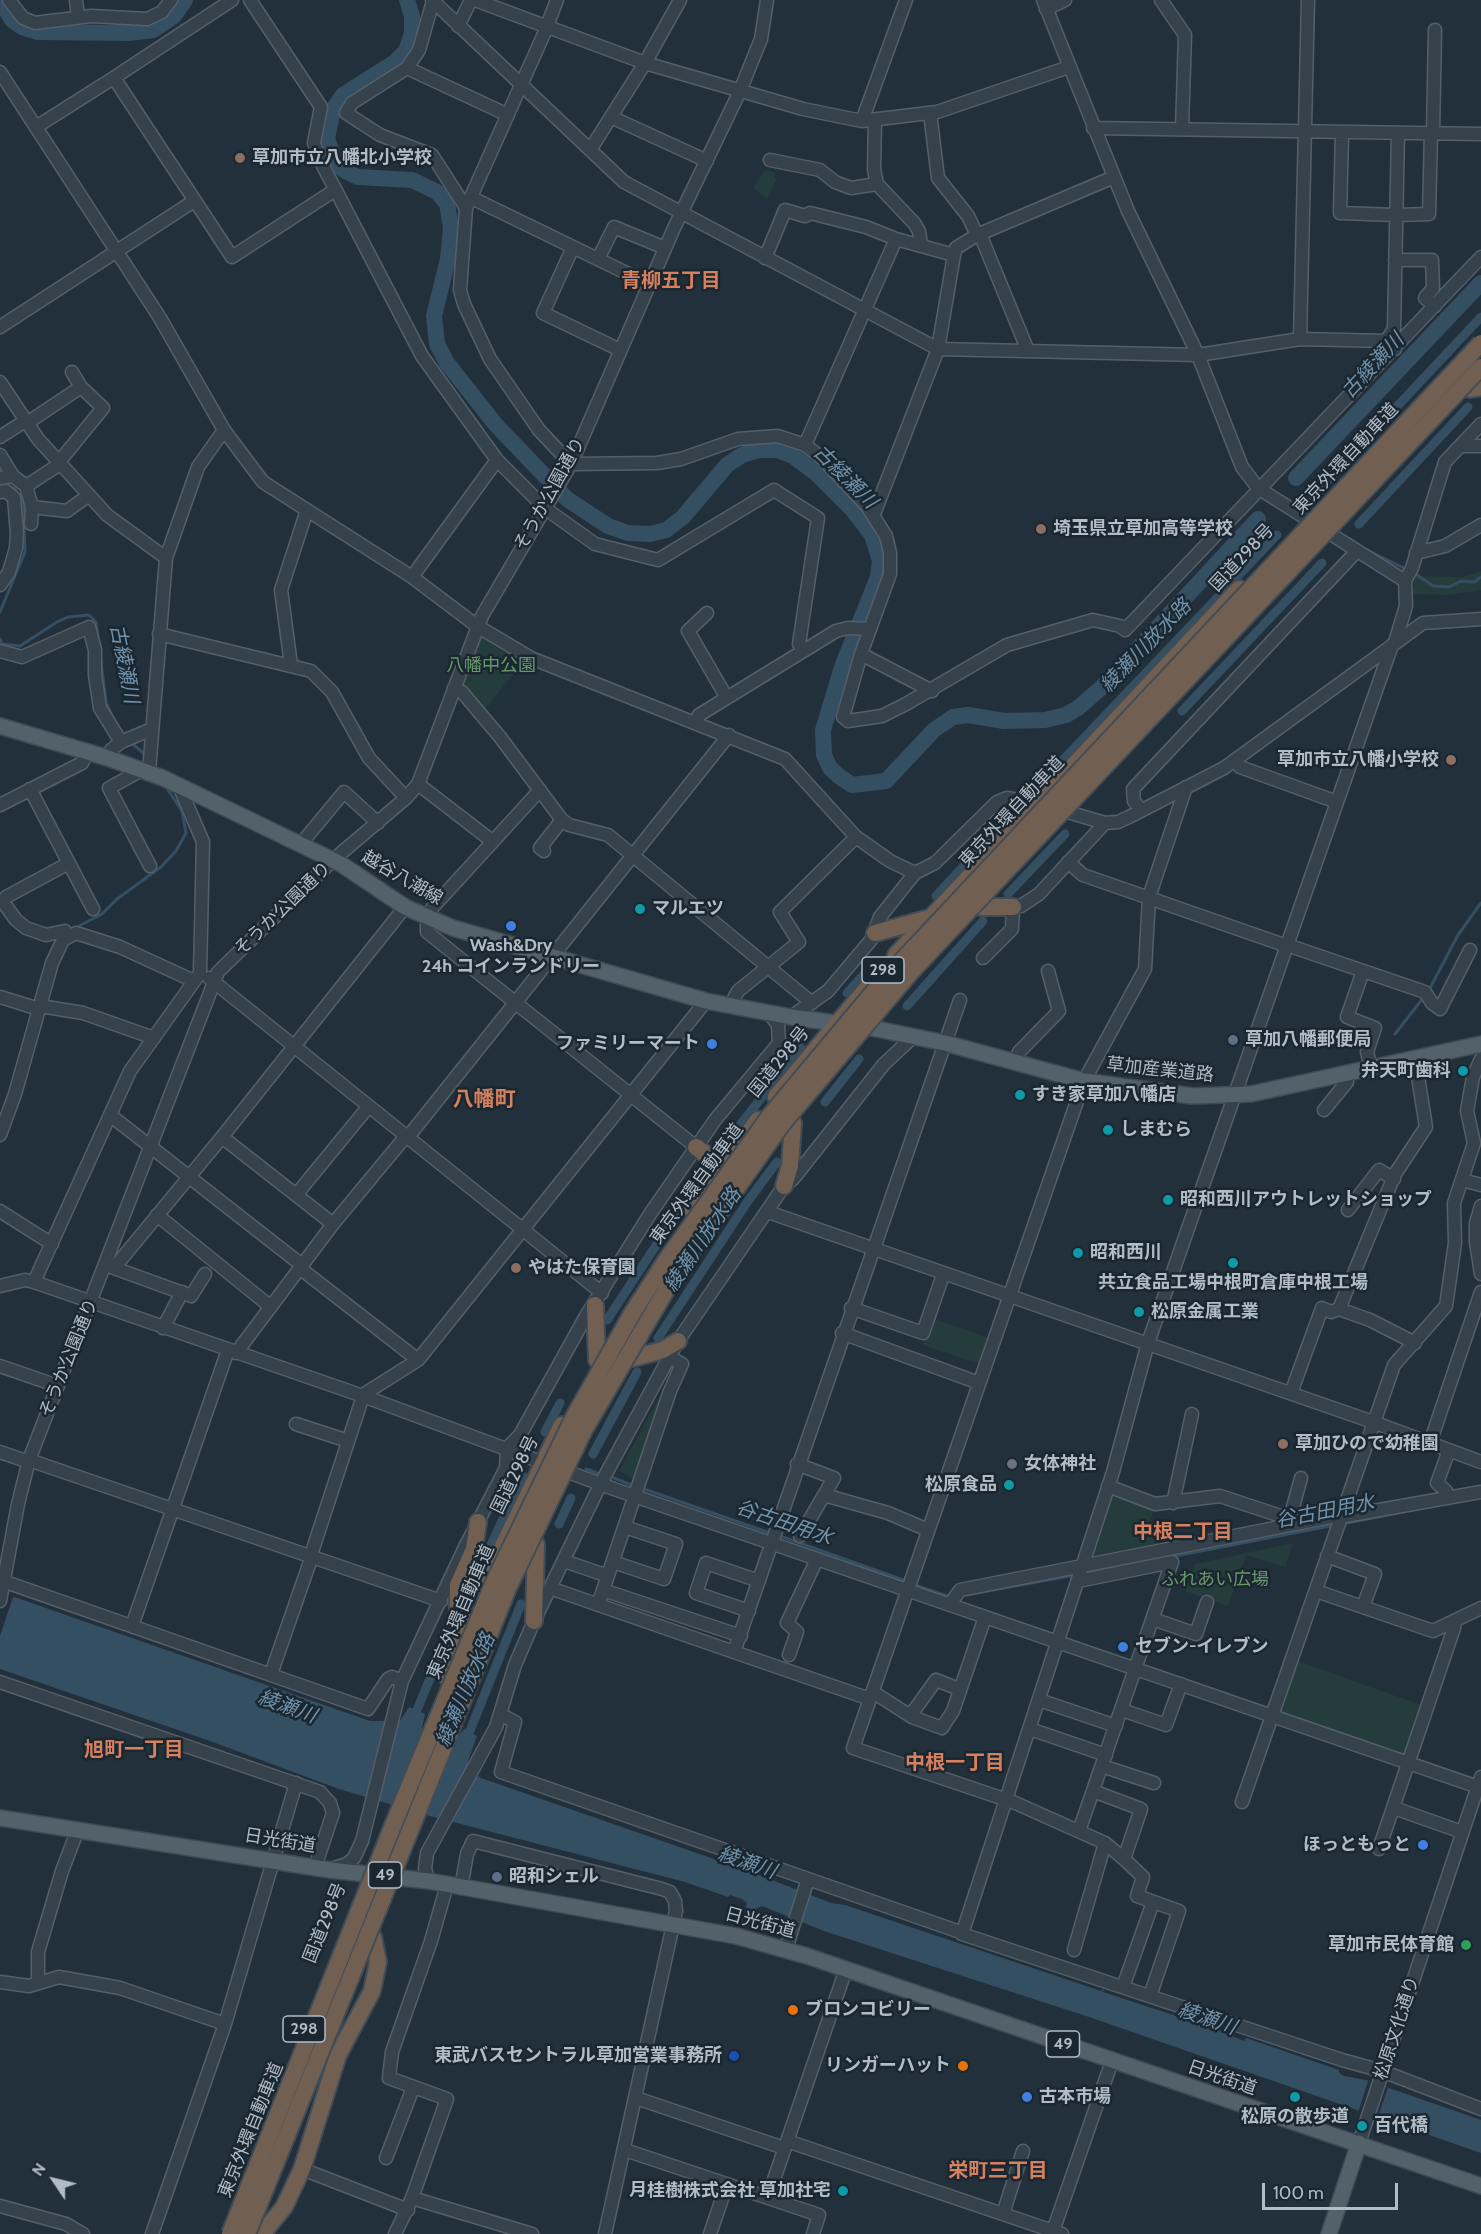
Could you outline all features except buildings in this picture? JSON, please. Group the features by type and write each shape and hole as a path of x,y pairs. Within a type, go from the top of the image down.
{"highway":[{"name":"国道298号","path":"222,2234 488,1576 542,1461 597,1360 672,1239 732,1154 836,1023 1037,803 1481,334"},
{"name":"東京外環自動車道","path":"230,2234 394,1823 494,1582 585,1397 667,1259 769,1117 896,966 1481,343"},
{"name":"東京外環自動車道","path":"247,2234 421,1796 508,1588 584,1430 675,1275 783,1124 910,972 1481,366"},
{"name":"298","path":"255,2234 459,1723 536,1544 571,1472 633,1358 727,1211 793,1123 872,1028 980,907 1477,385"},
{"path":"980,907 1013,907"},
{"path":"875,933 930,918"},
{"path":"784,1186 790,1166 790,1134 793,1123"},
{"path":"696,1147 708,1156 732,1154"},
{"path":"597,1360 598,1299"},
{"path":"633,1358 663,1350 678,1341"},
{"path":"459,1646 458,1585 474,1549 478,1522"},
{"path":"534,1621 536,1544"},
{"path":"262,2234 284,2207 302,2169 338,2055 372,1991 378,1962 373,1936"}],"main road":[{"name":"越谷八潮線","path":"0,726 88,751 179,786 333,860 405,907 453,928 706,1001 836,1023"},
{"name":"草加産業道路","path":"836,1023 945,1043 1084,1081 1173,1095 1234,1096 1481,1044"},
{"name":"日光街道","path":"0,1818 323,1868 429,1881 673,1923 786,1949 1481,2186"},
{"path":"1329,2234 1359,2143"}],"street":[{"path":"9,0 29,22 78,17 147,20 162,12 171,0"},
{"path":"76,0 78,17"},
{"path":"36,127 115,78 232,0"},
{"path":"249,0 321,107 314,143 320,160 422,356 497,460 547,506 595,544 658,560 774,490 818,518 800,644 804,651"},
{"path":"458,26 473,0 645,63 836,117 875,122 930,113 1069,67"},
{"path":"557,0 469,203 460,290 464,304 490,359 539,430 569,468 657,463 681,459 738,439 766,435 787,438 805,445 822,459 874,514 886,536 890,553 890,574 868,628 843,717 848,721 882,716 932,691 1007,645 1093,620 1120,626 1125,630 1390,345 1435,306 1481,257"},
{"path":"590,150 645,63 680,0"},
{"name":"そうか公園通り","path":"0,1601 18,1504 29,1461 90,1303 110,1266 151,1146 215,981 222,968 333,860 406,798 418,784 477,626 491,598 569,468 681,212 740,91 761,39 767,0"},
{"path":"862,121 906,0"},
{"path":"1065,0 1045,5 1093,128 1198,355 1242,467 1258,488 1405,581"},
{"path":"1161,0 1185,35 1182,129"},
{"path":"1300,339 1308,0"},
{"path":"649,284 573,247 469,203 432,155 380,135 346,113 358,98 407,68 419,50 432,1 624,182 938,349 1198,355 1300,339 1390,345"},
{"path":"1342,133 1340,213 1429,214 1435,30"},
{"path":"407,68 508,115"},
{"path":"0,72 160,318 224,430 257,477 412,577 477,626 531,658 785,759 856,837 890,861 915,873"},
{"path":"115,78 232,257 335,190"},
{"path":"930,113 938,178 968,216 978,235 1028,351"},
{"path":"611,117 707,161"},
{"path":"875,122 874,170 877,183 914,223 919,231 921,245"},
{"path":"1093,128 1481,134"},
{"path":"1390,345 1394,329 1398,133"},
{"path":"774,162 820,170 835,182 851,188 877,183"},
{"path":"874,514 938,349 956,248 978,235 1114,177"},
{"path":"0,327 194,201"},
{"path":"765,258 785,210 805,216 810,213 854,224 896,239 954,255"},
{"path":"598,259 614,226 665,248"},
{"path":"805,445 896,239"},
{"path":"573,247 543,313 620,350"},
{"path":"1395,260 1432,260 1433,288 1425,298 1435,306"},
{"path":"26,486 59,463 103,408 81,387 72,372"},
{"path":"0,382 26,422 59,463 107,515 166,558"},
{"path":"0,437 81,387"},
{"path":"963,1933 1108,1486 1148,1343 1394,643 1406,606 1405,581 1416,554 1445,462 1481,424"},
{"path":"150,866 109,788 145,771 152,729 166,558 198,467 224,430"},
{"path":"1460,446 1481,446"},
{"path":"0,455 13,476 26,486 32,507 31,524"},
{"path":"412,577 497,460"},
{"path":"0,478 13,476"},
{"path":"0,492 6,491 14,498 17,533 16,548 9,572 1,581"},
{"path":"32,507 67,511 89,495"},
{"path":"291,665 281,590 307,510"},
{"path":"1416,554 1445,546 1481,525"},
{"path":"1141,810 1134,801 1133,789 1356,552"},
{"path":"707,613 688,631 727,698"},
{"path":"791,1017 828,991 875,933 884,911 915,873 935,864 997,802 1017,798 1105,823 1118,822 1235,760 1422,623 1481,619"},
{"path":"0,651 22,657 89,627 95,650 95,675 100,708 126,740"},
{"path":"696,723 699,715 837,631 848,628 868,628"},
{"path":"159,634 311,671 332,692 369,758 406,798"},
{"path":"861,654 932,691"},
{"path":"454,688 462,692 485,719 562,820 569,825 608,835 812,1003"},
{"path":"108,758 111,750 126,740 152,729"},
{"path":"132,1626 232,1352 271,1307 333,1224 553,958 729,735"},
{"path":"5,802 82,763 88,751"},
{"path":"1235,760 1240,767 1337,802"},
{"path":"418,784 492,841"},
{"path":"34,1282 130,1071 197,977 203,842 179,786"},
{"path":"1150,1996 1179,1911 1137,1896 1143,1877 1105,1843 1006,1800 853,1748 1084,1081 1145,969 1149,897 1186,787"},
{"path":"30,789 93,909"},
{"path":"0,790 7,793 5,802"},
{"path":"540,790 492,841 427,917 427,932 696,1147"},
{"path":"300,846 344,792 378,823"},
{"path":"544,851 540,848 562,820"},
{"path":"984,958 1012,929 1013,907 1031,901 1105,823"},
{"path":"730,1006 738,991 799,942 780,912 856,837"},
{"path":"1068,862 1083,874 1425,992 1432,1003 1440,1009 1470,950"},
{"path":"68,937 65,931 46,935 26,928 16,920 3,902 6,897 69,863"},
{"path":"205,1274 191,1296 110,1266 222,1137 405,907"},
{"path":"0,1135 15,1094 52,963 63,940 76,933 120,947 197,977 215,981 524,1229 598,1299"},
{"path":"1015,1062 1019,1052 1059,1011 1048,971"},
{"path":"1362,971 1347,1017 1375,1028 1367,1052 1371,1068"},
{"path":"0,997 39,1007 83,1013 154,1038"},
{"path":"734,1652 750,1611 842,1333 960,1000"},
{"path":"271,1674 362,1396 418,1360 706,1001"},
{"path":"0,1682 296,1783 326,1796 333,1813 317,1853 323,1868 347,1864 354,1858 367,1821 402,1681 506,1468 507,1448 520,1435 554,1371 650,1214 696,1147 779,1043 778,1025 769,1013"},
{"path":"429,1881 425,1860 434,1839 481,1758 500,1714 515,1665 534,1621 601,1483 678,1341 784,1186 793,1179 884,1064 914,1036"},
{"path":"1339,1309 1394,1179 1426,1127 1415,1058"},
{"path":"1242,1802 1394,1365 1446,1306 1455,1243 1454,1203 1474,1143 1467,1111 1475,1102 1473,1077 1481,1059"},
{"path":"1324,1110 1347,1082 1347,1073"},
{"path":"296,1195 369,1106"},
{"path":"110,1115 189,1175 418,1360"},
{"path":"222,1137 333,1224"},
{"path":"1348,1210 1379,1170 1394,1179"},
{"path":"1462,1180 1481,1185"},
{"path":"1481,1206 1476,1223 1481,1274"},
{"path":"0,1211 51,1244"},
{"path":"768,1212 871,1250 1291,1393 1481,1462"},
{"path":"156,1215 271,1307"},
{"path":"851,1308 923,1334 944,1275"},
{"path":"0,1286 25,1280 34,1282 362,1396 635,1496 1409,1763 1480,1784"},
{"path":"163,1328 182,1292"},
{"path":"1430,1443 1481,1292"},
{"path":"1291,1393 1323,1308 1331,1312 1339,1309 1370,1320 1415,1343"},
{"path":"842,1333 979,1383"},
{"path":"598,1605 682,1364 669,1357"},
{"path":"0,1366 58,1386"},
{"path":"1173,1503 1192,1414"},
{"path":"296,1424 348,1441"},
{"path":"1448,1498 1446,1491 1437,1483 1449,1450"},
{"path":"0,1452 311,1555 441,1601"},
{"path":"797,1464 834,1478 800,1536"},
{"path":"1296,1521 1301,1478"},
{"path":"1108,1486 1155,1504 1220,1496 1296,1521"},
{"path":"950,1604 960,1590 1296,1521 1341,1516 1481,1492"},
{"path":"824,1495 888,1513 928,1530"},
{"path":"613,1562 664,1579 676,1544 625,1527"},
{"path":"1327,1556 1374,1574 1363,1607"},
{"path":"789,1655 797,1632 787,1623 817,1559"},
{"path":"564,1561 608,1576"},
{"path":"1078,1581 1172,1562 1079,1831"},
{"path":"750,1611 696,1593 706,1563 759,1581"},
{"path":"3,1583 368,1709 388,1679 392,1677 402,1681"},
{"path":"550,1588 734,1652 872,1696 910,1716 942,1728 953,1711 985,1617"},
{"path":"603,1590 741,1636"},
{"path":"1316,1591 1433,1631 1481,1608"},
{"path":"1153,1619 1196,1634 1206,1602"},
{"path":"1379,1849 1455,1620"},
{"path":"910,1716 936,1680 959,1689"},
{"path":"1122,1710 1166,1725 1181,1684"},
{"path":"1040,1700 1116,1726"},
{"path":"500,1714 515,1722 501,1772 963,1933 1481,2109"},
{"path":"1030,1729 1154,1783"},
{"path":"152,2234 225,2024 296,1783"},
{"name":"松原文化通り","path":"1359,2143 1480,1784"},
{"path":"1093,1791 1141,1809 1124,1859"},
{"path":"1394,1808 1462,1832"},
{"path":"38,1983 38,1952 62,1872 78,1829"},
{"path":"395,2234 410,2204 447,2099 389,2078 392,2052 431,1941 473,1841 670,1892 676,1911 625,2150 604,2234"},
{"path":"1074,1950 1105,1843"},
{"path":"786,1949 808,1879"},
{"path":"1123,1987 1153,1902"},
{"path":"768,2197 846,1970"},
{"path":"0,1982 17,1985 38,1983 59,1977 120,1988 225,2024"},
{"path":"636,2098 1003,2214 1056,2233 1112,2061"},
{"path":"386,2158 413,2088"},
{"path":"625,2150 819,2215 813,2234"},
{"path":"1003,2214 1023,2151"},
{"path":"302,2169 410,2204 532,2234"},
{"path":"710,2234 727,2184"},
{"path":"0,2206 66,2224 83,2234"}],"green space":[{"path":"766,169 776,173 774,177 777,178 767,199 753,188"},
{"path":"1481,571 1481,590 1450,595 1412,594 1415,576 1463,577"},
{"name":"八幡中公園","path":"485,637 525,659 483,712 460,685 478,640"},
{"path":"932,1318 992,1339 982,1365 923,1345"},
{"path":"675,1368 635,1479 619,1471"},
{"path":"1113,1494 1154,1509 1145,1533 1159,1541 1158,1546 1091,1560"},
{"name":"ふれあい広場","path":"1293,1543 1285,1567 1246,1555 1228,1606 1185,1591 1195,1564"},
{"path":"1295,1660 1421,1705 1405,1754 1279,1711"}],"water":[{"name":"綾瀬川","path":"0,1592 370,1721 400,1721 409,1707 425,1714 422,1728 455,1741 464,1729 477,1736 468,1761 468,1769 481,1778 754,1873 831,1903 845,1905 1101,1991 1104,1988 1103,1992 1225,2032 1228,2029 1229,2035 1244,2041 1246,2038 1339,2070 1339,2073 1344,2076 1366,2080 1481,2120 1481,2153 1089,2017 824,1931 762,1906 753,1910 746,1908 747,1903 730,1895 728,1897 685,1882 430,1816 339,1789 210,1741 0,1669"}],"pier":[{"path":"0,1589 14,1594 0,1636"},
{"path":"1369,2078 1389,2085 1377,2119 1358,2113"}],"waterway":[{"name":"古綾瀬川","path":"0,0 12,20 22,27 38,32 129,33 153,30 174,16 185,0"},
{"name":"古綾瀬川","path":"407,0 412,16 412,33 406,51 395,62 343,95 333,110 327,138 336,164 347,172 358,177 412,180 437,192 447,204 451,227 448,259 434,316 437,344 447,363 496,425 567,499 608,526 628,533 650,534 666,530 683,517 727,465 742,455 758,450 778,450 793,456 817,474 852,509 872,535 880,561 878,577 842,667 823,730 824,755 830,768 852,785 886,781 934,730 953,717 968,715 1004,721 1045,720 1066,715 1078,708 1102,687 1258,519"},
{"name":"古綾瀬川","path":"1296,478 1481,283"},
{"name":"綾瀬川放水路","path":"1313,496 1481,317"},
{"name":"綾瀬川放水路","path":"1359,524 1468,407"},
{"name":"古綾瀬川","path":"0,612 25,552 23,502 15,489 7,486"},
{"name":"綾瀬川放水路","path":"1041,783 1277,535"},
{"path":"1363,548 1408,570"},
{"name":"綾瀬川放水路","path":"1182,711 1322,563"},
{"path":"1414,573 1433,586 1449,587 1461,581 1474,582 1481,577"},
{"name":"古綾瀬川","path":"0,639 2,644 20,646 68,617 89,615 96,622 106,702 113,718"},
{"name":"古綾瀬川","path":"129,741 147,756"},
{"name":"古綾瀬川","path":"79,926 102,914 117,899 161,867 176,851 186,833 182,811 166,787"},
{"name":"綾瀬川放水路","path":"936,896 1007,819"},
{"name":"綾瀬川放水路","path":"1008,894 1065,834"},
{"path":"1429,990 1458,935 1481,903"},
{"name":"綾瀬川放水路","path":"907,1006 983,921"},
{"name":"綾瀬川放水路","path":"847,993 868,970"},
{"path":"1395,1034 1423,998"},
{"name":"綾瀬川放水路","path":"732,1135 801,1048"},
{"name":"綾瀬川放水路","path":"825,1102 859,1059"},
{"name":"綾瀬川放水路","path":"658,1338 748,1201 777,1162"},
{"name":"綾瀬川放水路","path":"607,1320 703,1174"},
{"name":"綾瀬川放水路","path":"593,1454 637,1372"},
{"name":"綾瀬川放水路","path":"545,1432 560,1403"},
{"name":"谷古田用水","path":"586,1469 600,1474"},
{"name":"綾瀬川放水路","path":"484,1560 523,1476"},
{"name":"谷古田用水","path":"611,1477 634,1486"},
{"name":"谷古田用水","path":"641,1488 770,1533"},
{"name":"綾瀬川放水路","path":"559,1524 571,1498"},
{"name":"谷古田用水","path":"1342,1524 1403,1512"},
{"name":"谷古田用水","path":"1175,1556 1335,1525"},
{"name":"谷古田用水","path":"777,1535 906,1581"},
{"name":"谷古田用水","path":"1090,1572 1144,1561"},
{"name":"谷古田用水","path":"966,1595 1070,1576"},
{"name":"谷古田用水","path":"912,1584 947,1596"},
{"name":"綾瀬川放水路","path":"465,1743 521,1604"},
{"name":"綾瀬川放水路","path":"412,1722 429,1681 447,1648"}],"place":[{"name":"草加市立八幡北小学校","path":"240,158"},
{"name":"埼玉県立草加高等学校","path":"1041,529"},
{"name":"草加市立八幡小学校","path":"1451,760"},
{"name":"マルエツ","path":"640,909"},
{"name":"Wash&Dry 24h コインランドリー","path":"511,926"},
{"name":"草加八幡郵便局","path":"1233,1040"},
{"name":"ファミリーマート","path":"712,1044"},
{"name":"弁天町歯科","path":"1463,1071"},
{"name":"すき家草加八幡店","path":"1020,1095"},
{"name":"しまむら","path":"1108,1130"},
{"name":"昭和西川アウトレットショップ","path":"1168,1200"},
{"name":"昭和西川","path":"1078,1253"},
{"name":"共立食品工場中根町倉庫中根工場","path":"1233,1263"},
{"name":"やはた保育園","path":"516,1268"},
{"name":"松原金属工業","path":"1139,1312"},
{"name":"草加ひので幼稚園","path":"1283,1444"},
{"name":"女体神社","path":"1012,1464"},
{"name":"松原食品","path":"1009,1485"},
{"name":"セブン-イレブン","path":"1123,1647"},
{"name":"ほっともっと","path":"1423,1845"},
{"name":"昭和シェル","path":"497,1877"},
{"name":"草加市民体育館","path":"1466,1945"},
{"name":"ブロンコビリー","path":"793,2010"},
{"name":"東武バスセントラル草加営業事務所","path":"734,2056"},
{"name":"リンガーハット","path":"963,2066"},
{"name":"古本市場","path":"1027,2097"},
{"name":"松原の散歩道","path":"1295,2097"},
{"name":"百代橋","path":"1362,2126"},
{"name":"月桂樹株式会社 草加社宅","path":"843,2191"}],"district":[{"name":"青柳五丁目","path":"671,281"},
{"name":"八幡町","path":"484,1100"},
{"name":"中根二丁目","path":"1183,1532"},
{"name":"旭町一丁目","path":"134,1750"},
{"name":"中根一丁目","path":"955,1763"},
{"name":"栄町三丁目","path":"998,2171"}]}
